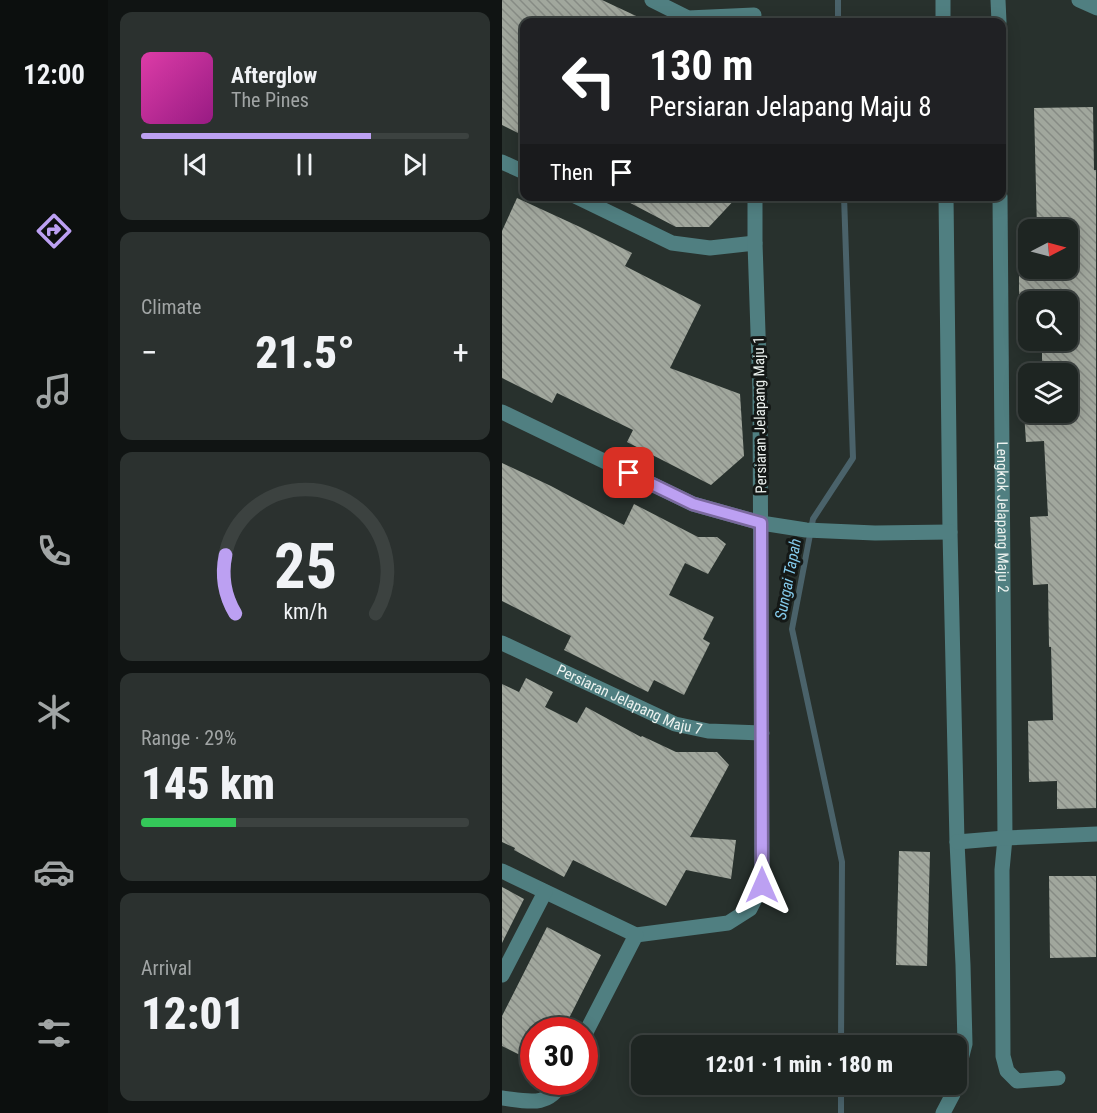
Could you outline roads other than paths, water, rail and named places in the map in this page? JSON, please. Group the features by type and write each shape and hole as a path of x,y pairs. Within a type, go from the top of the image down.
{"street":[{"path":"652,0 688,18 754,12"},
{"path":"943,0 943,18"},
{"path":"998,0 999,18"},
{"path":"1080,0 1096,8"},
{"path":"502,162 520,170"},
{"path":"585,201 672,243 710,248 755,243"},
{"name":"Persiaran Jelapang Maju 1","path":"636,934 727,923 750,909 762,885 760,392 755,201"},
{"path":"946,201 950,532 957,842 965,1035"},
{"name":"Lengkok Jelapang Maju 2","path":"1000,201 1005,838 1002,870 1003,1056 1007,1071 1017,1081 1058,1078"},
{"path":"502,412 693,504 761,523 806,530 875,533 950,532"},
{"name":"Persiaran Jelapang Maju 7","path":"502,643 676,724 708,731 762,733"},
{"path":"957,842 1096,834"},
{"path":"502,871 636,934 594,1017"},
{"path":"502,975 545,892"},
{"path":"502,1098 534,1101 546,1099 552,1095"},
{"path":"943,1113 952,1095"}],"waterway":[{"name":"Sungai Tapah","path":"838,0 838,18"},
{"name":"Sungai Tapah","path":"841,1035 842,862 792,629 813,519 853,458 844,201"},
{"name":"Sungai Tapah","path":"841,1095 841,1113"}]}
